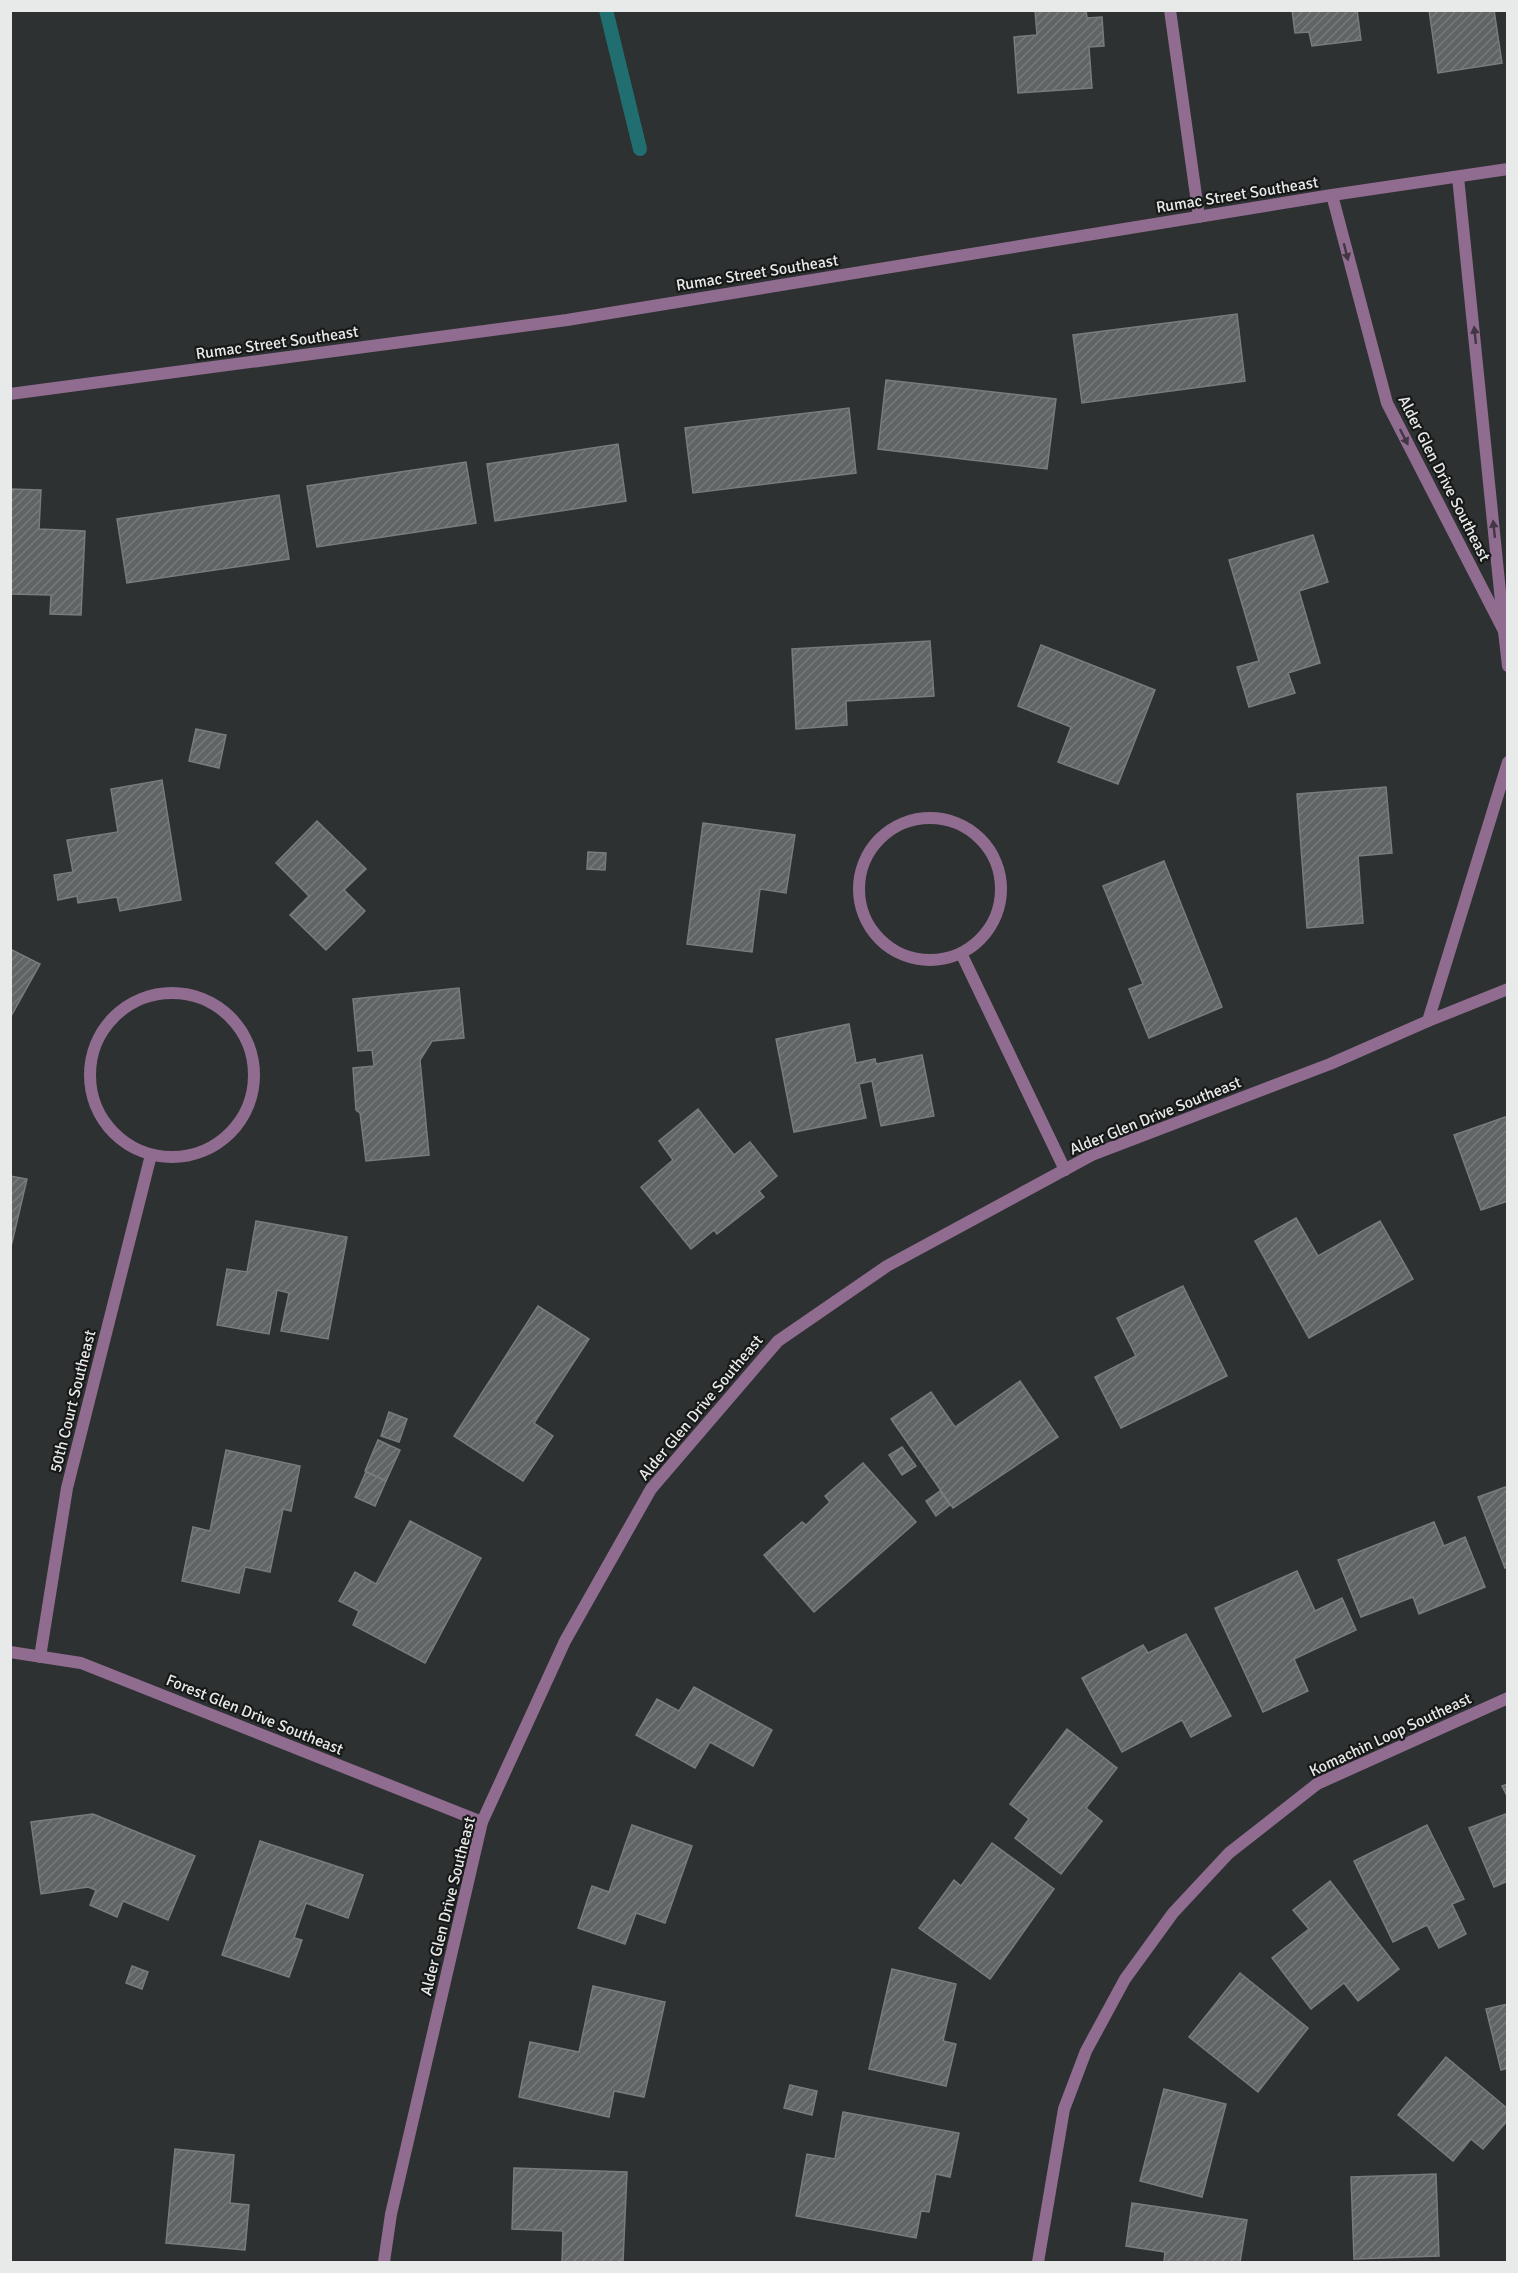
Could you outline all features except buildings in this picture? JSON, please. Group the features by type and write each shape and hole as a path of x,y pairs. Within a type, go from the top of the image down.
{"street":[{"path":"1170,10 1199,217"},
{"name":"Rumac Street Southeast","path":"10,394 567,320 1332,195 1508,169"},
{"name":"Alder Glen Drive Southeast","path":"1458,177 1508,666"},
{"name":"Alder Glen Drive Southeast","path":"1332,195 1387,403 1504,631"},
{"path":"1428,1020 1508,762"},
{"path":"928,818 958,823 975,833 989,849 998,867 1001,887 994,917 978,942 961,953 941,959 921,960 901,954 884,944 870,929 861,910 858,890 861,870 869,851 882,835 899,824 928,818"},
{"path":"961,953 1065,1170"},
{"name":"Alder Glen Drive Southeast","path":"384,2262 391,2214 482,1822 565,1641 651,1490 778,1341 887,1266 1092,1155 1330,1064 1428,1020 1508,989"},
{"path":"169,993 192,996 214,1005 232,1019 245,1039 253,1061 253,1085 248,1107 236,1127 218,1143 198,1154 175,1158 151,1155 130,1146 111,1131 98,1112 91,1090 90,1066 96,1044 108,1024 125,1007 146,997 169,993"},
{"name":"50th Court Southeast","path":"39,1657 68,1488 151,1155"},
{"name":"Forest Glen Drive Southeast","path":"10,1653 81,1663 482,1822"},
{"name":"Komachin Loop Southeast","path":"1038,2262 1064,2109 1086,2051 1125,1979 1173,1913 1229,1853 1317,1784 1508,1698"}],"waterway":[{"path":"606,10 640,149"}]}
